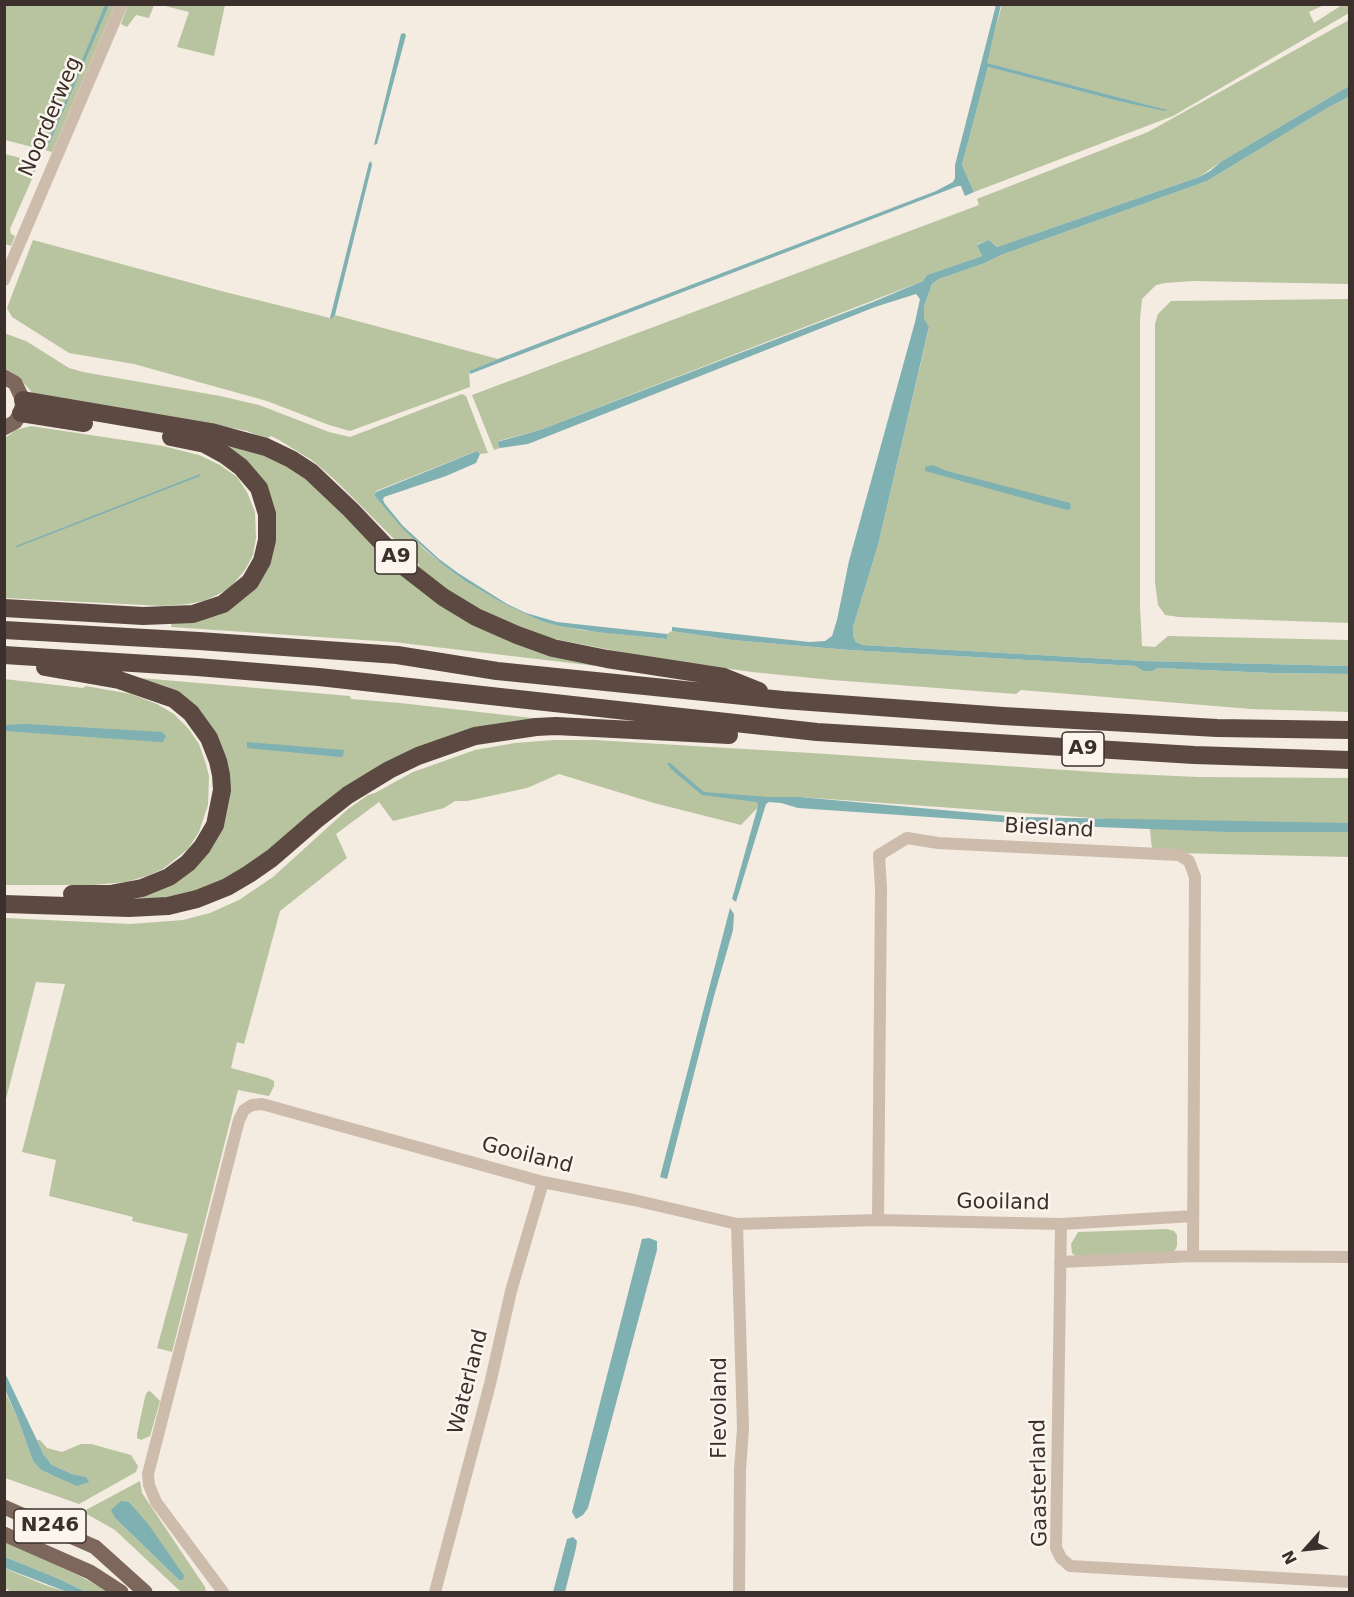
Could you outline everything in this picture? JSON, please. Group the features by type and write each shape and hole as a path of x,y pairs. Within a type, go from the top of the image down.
{"highway":[{"path":"4,608 143,616 193,614 223,604 250,582 262,561 267,540 267,514 258,488 242,467 225,454 205,444 22,407"},
{"name":"A9","path":"22,407 211,432 266,447 311,472 407,569 443,597 476,617 553,648 607,659 724,677 783,700"},
{"name":"A9","path":"4,630 397,655 497,671 783,700 1217,728 1350,730"},
{"name":"A9","path":"4,657 197,667 308,676 817,732 1194,755 1350,760"},
{"name":"A9","path":"4,657 119,680 174,699 191,713 209,738 218,761 222,790 215,825 202,847 188,863 156,884 110,894 4,891"},
{"name":"A9","path":"4,904 129,908 168,906 196,899 227,887 264,864 348,795 389,770 438,748 475,736 556,726 705,733 752,738 817,732"},
{"path":"4,911 36,905"}],"main road":[{"path":"4,377 15,383 20,391 22,407 15,422 4,428"},
{"name":"N246","path":"4,1507 95,1548 145,1593"},
{"name":"N246","path":"4,1534 90,1572 121,1593"}],"street":[{"name":"Noorderweg","path":"4,280 122,4"},
{"name":"Biesland","path":"878,1220 881,889 879,855 907,838 938,843 1179,855 1189,861 1195,877 1193,1256"},
{"name":"Gooiland","path":"223,1593 156,1502 149,1485 148,1474 169,1385 239,1120 244,1110 252,1105 262,1104 543,1182 737,1224 878,1220 1061,1224 1193,1216"},
{"name":"Waterland","path":"435,1593 512,1291 543,1182"},
{"name":"Flevoland","path":"737,1224 743,1428 740,1470 739,1593"},
{"name":"Gaasterland","path":"1061,1224 1056,1548 1061,1558 1070,1566 1350,1582"},
{"path":"1060,1262 1193,1256 1350,1257"}],"green space":[{"path":"4,5 115,5 52,152 5,140"},
{"path":"128,5 154,5 149,18 136,15 127,27 121,24"},
{"path":"161,5 225,5 214,56 177,47 189,12"},
{"path":"1002,5 1324,5 1309,12 1314,23 1342,5 1349,5 1349,13 1173,116 974,192 962,165 988,67 1118,101 1166,110 986,63"},
{"path":"1349,20 1349,86 1199,177 997,247 989,240 977,244 982,256 927,275 923,281 540,430 502,440 497,442 500,448 494,450 472,395 979,205 977,199 1148,132"},
{"path":"1349,97 1349,284 1193,281 1165,283 1156,285 1142,299 1140,320 1140,606 1142,646 1155,647 1168,636 1349,640 1349,666 1143,661 863,645 856,642 853,627 878,545 929,328 924,319 924,307 932,284 939,279 1001,255 1207,181"},
{"path":"5,154 36,162 38,165 10,229 11,234 15,236 11,246 5,244"},
{"path":"33,240 221,291 330,318 335,315 498,359 469,371 470,387 350,431 267,401 134,364 69,353 12,317 7,308"},
{"path":"1349,299 1349,623 1165,615 1158,605 1155,582 1155,324 1158,314 1171,301"},
{"path":"4,333 26,341 69,368 259,405 329,432 350,437 462,394 466,396 488,453 474,452 376,491 374,495 423,548 442,564 465,581 506,605 541,621 581,630 666,639 667,634 672,631 732,640 849,650 1135,666 1143,671 1158,668 1349,674 1349,712 1251,709 1021,690 1016,694 832,680 752,672 646,657 545,637 480,610 455,596 419,568 419,564 335,480 313,461 279,440 271,436 266,439 247,431 212,424 33,394 19,377 5,369"},
{"path":"31,426 163,446 199,455 220,465 237,477 247,492 255,512 256,538 253,555 245,570 230,588 204,601 188,604 163,606 5,598 5,438 16,430"},
{"path":"221,439 272,456 316,484 438,600 613,668 393,642 171,627 172,621 229,606 272,532 233,455"},
{"path":"129,677 350,696 351,699 550,720 447,738 246,871 169,901 5,898 136,896 220,825 211,732"},
{"path":"4,679 83,688 86,686 131,694 157,704 174,714 199,744 209,776 208,805 199,832 188,849 163,869 126,882 93,885 5,885"},
{"path":"594,740 1110,773 1198,777 1349,778 1349,857 1177,853 1152,849 1149,822 800,797 768,797 741,825 654,803 559,774 527,788 467,801 455,801 444,808 393,821 379,802 336,834 347,858 280,911 244,1044 237,1042 231,1068 268,1078 274,1081 274,1086 269,1096 238,1090 172,1352 157,1348 188,1234 132,1221 133,1217 49,1196 56,1160 22,1152 65,984 36,982 5,1103 5,918 131,924 183,920 210,913 239,900 273,877 348,809 368,795 413,772 475,750 515,743"},
{"path":"1167,1229 1174,1231 1177,1235 1177,1246 1174,1252 1076,1256 1072,1253 1071,1244 1078,1232"},
{"path":"4,1390 18,1419 33,1461 41,1470 50,1474 86,1477 72,1474 52,1465 37,1440 40,1440 47,1448 62,1452 81,1444 91,1444 131,1455 138,1466 136,1472 79,1504 5,1478"},
{"path":"150,1391 160,1401 150,1436 141,1440 137,1438 137,1434 145,1397"},
{"path":"140,1481 142,1493 205,1587 206,1592 181,1592 115,1530 84,1511","holes":["129,1502 184,1575 179,1580 115,1518"]},
{"path":"4,1541 109,1592 86,1592 5,1557"},
{"path":"4,1568 67,1592 11,1592 5,1588"}],"water":[{"path":"105,5 109,5 50,142 48,142"},
{"path":"996,5 1001,5 987,63 1167,110 1118,101 988,67 962,165 974,192 965,196 961,186 958,186 470,374 469,371 498,359 936,191 953,182 955,165"},
{"path":"401,34 406,35 377,144 374,145"},
{"path":"1349,86 1349,97 1207,181 1001,255 939,279 932,284 924,307 924,319 929,327 878,545 853,627 853,636 856,642 863,645 1143,661 1349,666 1349,674 1158,668 1143,671 1135,666 849,650 732,640 672,631 672,627 809,642 825,641 832,636 849,561 915,322 920,299 916,294 875,307 528,444 500,448 497,442 540,430 873,302 923,281 927,275 982,256 977,245 986,241 989,240 997,247 1199,177"},
{"path":"371,161 372,165 335,315 332,319 330,318"},
{"path":"477,451 480,454 476,463 384,497 385,504 403,526 439,559 507,604 526,613 557,622 667,634 667,639 560,626 541,621 506,605 465,581 442,564 403,529 374,495 376,492"},
{"path":"932,465 947,471 1070,503 1071,508 1068,510 1052,506 925,471 925,467"},
{"path":"200,474 200,476 15,548 16,546"},
{"path":"26,724 162,732 166,736 163,742 160,742 5,731 5,725"},
{"path":"247,742 344,750 343,756 340,757 247,748"},
{"path":"667,763 670,763 704,792 800,797 1019,817 1349,823 1349,832 1229,832 1045,825 798,808 769,802 766,804 736,902 732,899 758,806 757,802 702,795"},
{"path":"730,908 734,914 733,930 667,1179 660,1177"},
{"path":"649,1238 657,1241 657,1250 588,1508 576,1519 572,1512 642,1239"},
{"path":"4,1371 44,1455 52,1465 72,1474 86,1477 89,1482 77,1486 41,1470 33,1461 5,1390"},
{"path":"121,1501 129,1502 148,1524 184,1575 183,1580 179,1580 115,1518 111,1510"},
{"path":"573,1537 577,1541 576,1548 565,1592 553,1592 567,1539"},
{"path":"5,1557 86,1592 67,1592 5,1568"}]}
